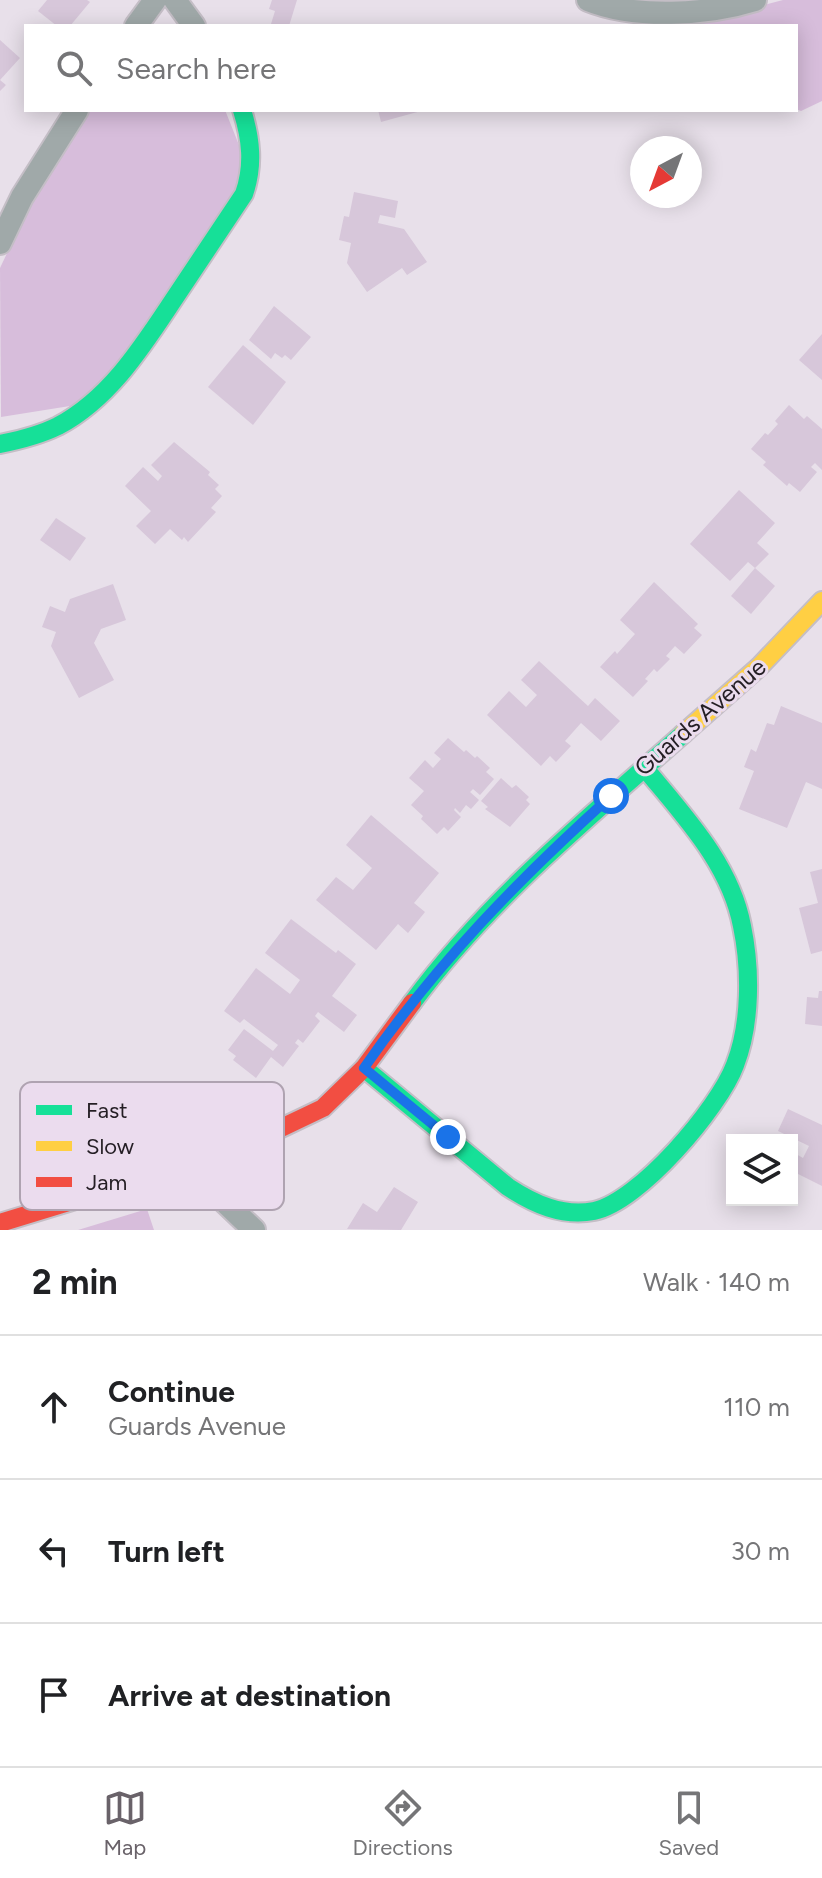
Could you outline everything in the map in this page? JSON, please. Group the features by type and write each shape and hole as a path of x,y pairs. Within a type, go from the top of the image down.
{"street":[{"path":"137,24 155,0"},
{"path":"175,0 193,24"},
{"path":"588,0 626,10 668,12 725,8 755,0"},
{"path":"0,243 22,197 76,112"},
{"path":"0,444 45,432 80,414 108,390 129,366 244,194 251,175 252,152 242,112"},
{"name":"Guards Avenue","path":"284,1127 323,1108 337,1097 364,1068 417,996 472,930 530,869 759,667 822,601"},
{"path":"364,1068 508,1187 550,1209 587,1212 615,1204 676,1149 719,1095 736,1063 744,1017 744,944 741,922 729,884 702,841 644,767"},
{"name":"Guards Avenue","path":"0,1223 43,1210"},
{"path":"233,1210 254,1230"}],"shaded area":[{"path":"783,0 822,0 822,101 798,110 798,24 697,23"},
{"path":"78,112 226,112 251,175 95,402 1,417 0,268 70,120"},
{"path":"147,1210 154,1230 78,1230"}],"building":[{"path":"47,0 90,2 72,24 54,24 38,11"},
{"path":"272,0 297,0 290,24 271,24 275,11 269,9"},
{"path":"0,40 20,58 0,80"},
{"path":"378,112 417,112 381,122"},
{"path":"354,192 398,201 395,218 380,215 378,223 404,229 427,262 407,275 402,268 367,292 347,263 351,243 339,240 344,216 349,217"},
{"path":"274,306 311,337 291,360 275,353 271,359 249,340"},
{"path":"822,334 822,380 799,360"},
{"path":"243,345 286,382 253,425 208,387"},
{"path":"789,405 804,419 807,416 822,429 822,470 815,463 811,467 817,472 800,492 789,483 787,486 763,465 766,462 751,449 778,424 775,421"},
{"path":"174,442 210,472 208,475 219,485 215,489 222,496 211,508 216,512 188,542 170,529 155,544 136,526 151,511 125,486 143,467 158,481 162,476 151,465"},
{"path":"739,490 775,523 757,543 769,554 755,568 748,562 730,581 690,544"},
{"path":"56,518 86,538 70,561 40,540"},
{"path":"755,568 775,586 751,614 731,596"},
{"path":"654,582 698,624 694,628 702,635 684,654 675,646 666,656 670,659 657,672 654,669 633,697 600,667 635,634 620,620"},
{"path":"113,584 126,620 101,629 94,643 114,680 79,698 51,646 56,632 42,627 50,606 65,612 70,599"},
{"path":"539,661 588,706 595,698 620,721 601,741 581,723 565,741 571,746 556,762 550,756 541,766 487,715 509,691 526,707 537,695 521,680"},
{"path":"781,706 822,723 822,789 806,782 787,828 739,809 754,771 744,767 751,749 756,752 767,723 774,725"},
{"path":"448,738 464,752 466,750 475,758 477,756 490,768 486,772 494,779 480,795 473,789 470,792 479,800 471,809 466,805 460,813 455,808 461,817 448,831 444,827 437,834 411,805 424,791 409,778 425,760 433,768 441,759 434,753"},
{"path":"501,778 512,788 516,785 529,797 526,800 530,804 510,827 485,809 488,807 481,801"},
{"path":"371,815 439,873 414,903 425,912 408,933 398,924 376,950 316,900 336,877 353,890 372,868 346,845"},
{"path":"822,869 822,951 811,954 799,908 818,903 810,872"},
{"path":"291,919 356,964 332,996 357,1015 344,1032 318,1012 315,1016 320,1021 303,1043 298,1039 295,1043 299,1046 283,1067 271,1057 256,1078 233,1060 236,1056 228,1050 244,1029 273,1051 278,1045 244,1019 240,1023 224,1011 256,968 290,994 300,980 265,953"},
{"path":"819,991 822,991 822,1026 805,1024 807,997 818,998"},
{"path":"788,1109 822,1125 822,1186 798,1174 798,1155 803,1158 809,1146 798,1141 798,1134 778,1131"},
{"path":"394,1187 418,1202 401,1230 347,1229 363,1203 377,1212"}],"traffic: fast":[{"path":"0,444 44,432 77,414 110,385 139,351 244,194 250,152 243,112"},
{"path":"412,1003 473,929 506,895 683,734"},
{"path":"364,1068 508,1187 538,1204 560,1211 594,1211 612,1204 633,1190 675,1151 713,1105 735,1065 747,1014 747,960 742,926 727,881 703,841 644,767"}],"traffic: slow":[{"path":"683,734 759,667 822,601"}],"traffic: jam":[{"path":"284,1127 323,1108 364,1068 412,1003"},
{"path":"0,1223 43,1210"}],"route":[{"path":"448,1137 364,1068 417,996 472,930 530,869 611,796"}]}
